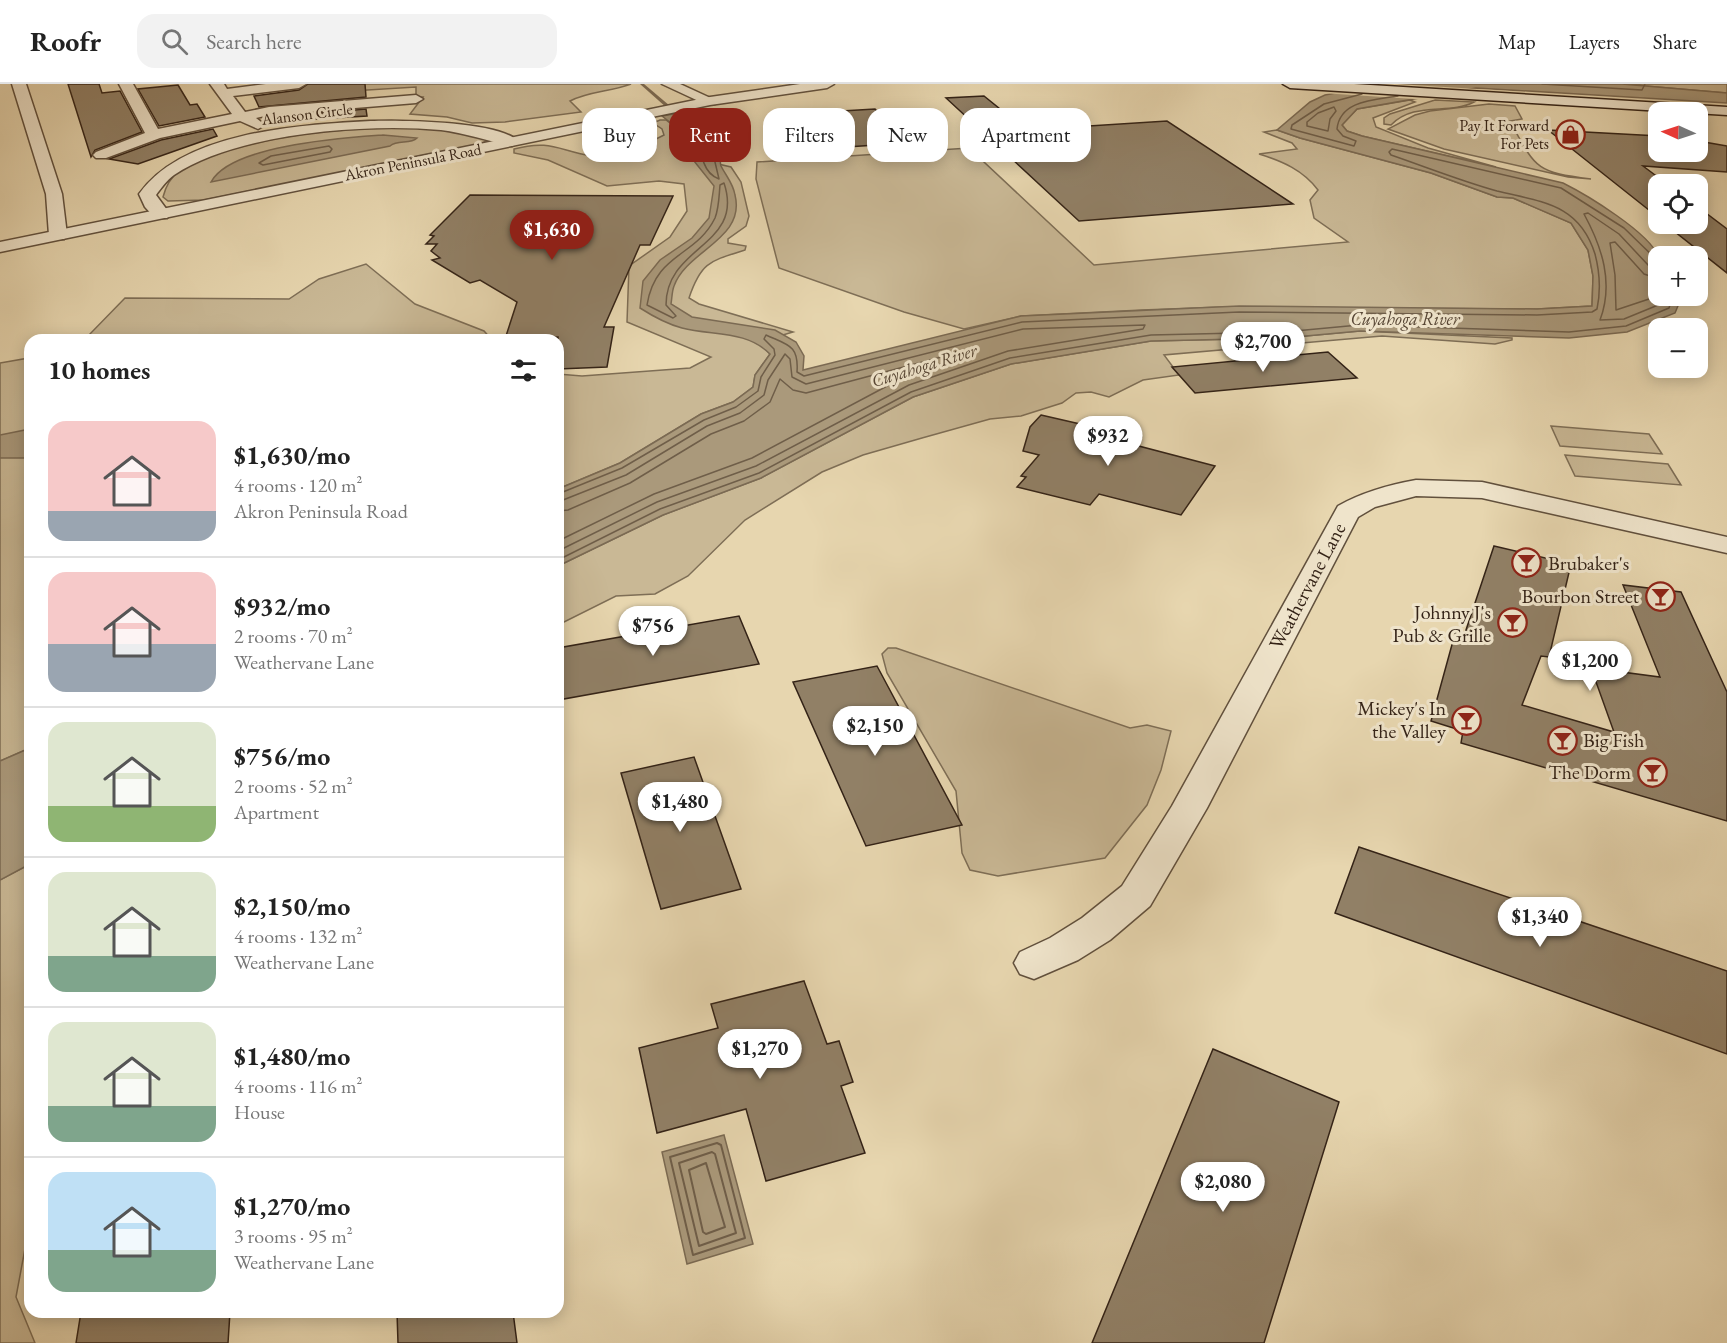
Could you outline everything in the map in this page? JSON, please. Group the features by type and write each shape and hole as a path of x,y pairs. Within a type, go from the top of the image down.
{"street":[{"path":"19,84 54,194 57,235"},
{"path":"220,89 299,84"},
{"path":"669,84 710,101"},
{"name":"Akron Peninsula Road","path":"0,247 710,101 827,84"},
{"path":"1290,84 1727,111"},
{"path":"130,85 150,130 156,134"},
{"path":"220,89 241,116 275,135"},
{"path":"101,155 156,134 241,116 292,108 416,99"},
{"name":"Alanson Circle","path":"161,214 153,207 147,194 153,182 167,171 213,151 275,135 345,126 409,124 470,130 512,142"},
{"name":"Weathervane Lane","path":"1034,963 1064,949 1096,929 1136,896 1189,808 1327,547 1350,508 1389,493 1416,489 1482,490 1727,545"}],"shaded area":[{"path":"343,84 631,84 570,101 581,112 505,122 472,123 447,117 410,114 423,97 416,97 416,87 351,91"},
{"path":"1622,84 1727,84 1727,93"},
{"path":"1410,100 1415,102 1373,118 1376,127 1428,148 1496,167 1362,136 1347,131 1342,125 1357,109"},
{"path":"1435,100 1474,102 1454,108 1410,113 1391,125 1384,124 1384,118 1390,114"},
{"path":"1489,104 1515,106 1522,119 1510,121 1532,159 1539,165 1558,174 1591,179 1568,177 1444,149 1388,129 1415,115 1430,111"},
{"path":"666,120 669,122 669,162 710,162 731,167 741,182 749,216 746,226 728,239 728,243 746,246 745,250 708,265 698,277 689,298 699,304 793,332 759,342 770,354 755,375 753,387 733,402 701,414 620,463 564,486 564,374 582,376 690,368 711,357 627,322 629,266 670,237 687,211 684,184 659,181 607,186 548,160 514,153 514,149 537,145 554,147 582,154 582,162 657,162 657,138 664,135 662,129 657,126 657,121"},
{"path":"429,127 490,138 481,144 204,200 168,201 163,197 171,179 185,167 208,156 251,144 302,134 377,128"},
{"path":"1277,130 1431,173 1497,197 1513,198 1571,223 1588,250 1593,276 1592,306 1537,309 1222,307 1021,316 964,329 904,312 779,268 756,179 757,162 855,162 855,156 867,155 867,162 948,162 948,149 960,149 960,162 984,162 1094,265 1348,242 1314,218 1310,200 1318,190 1306,177 1291,167 1259,154 1297,149 1292,143 1264,132"},
{"path":"366,264 415,304 487,334 90,334 125,298 289,299 319,279"},
{"path":"1360,331 1512,338 1512,340 1495,344 1382,336 1164,355 1179,375 1143,380 1109,397 1091,392 1076,393 1062,403 1021,416 990,419 922,438 863,455 822,472 745,520 688,576 655,594 616,596 564,622 564,563 663,515 761,478 913,397 1011,364 1151,341 1284,338"},
{"path":"24,359 24,751 0,761 0,363"},
{"path":"1551,426 1649,434 1662,454 1560,446"},
{"path":"1565,455 1668,464 1681,485 1575,476"},
{"path":"888,648 896,648 1130,728 1147,725 1171,731 1161,770 1147,805 1105,858 998,876 970,870 962,853 956,791 887,673 882,654"},
{"path":"24,867 24,1254 16,1297 35,1343 0,1343 0,880"}],"water":[{"name":"Cuyahoga River","path":"1383,84 1622,84 1727,93 1727,103 1476,88 1357,109 1342,125 1347,131 1362,136 1563,183 1573,188 1631,226 1651,246 1648,246 1648,306 1678,306 1675,313 1662,318 1648,318 1648,324 1627,332 1569,338 1360,331 1284,338 1151,341 1011,364 913,397 761,478 663,515 564,563 564,486 620,463 701,414 733,402 753,387 755,375 770,354 761,346 740,337 676,326 640,308 643,281 660,260 692,238 709,218 714,186 695,162 720,162 734,191 736,210 732,223 724,234 681,274 673,288 671,304 692,317 775,330 796,342 804,356 803,370 1021,316 1239,306 1537,309 1592,306 1593,276 1588,250 1571,223 1513,198 1497,197 1431,173 1277,130 1310,102 1325,95"},
{"path":"669,115 669,122 662,116"},
{"path":"383,135 417,138 390,146 211,182 222,169 241,159 264,152 316,141"},
{"path":"24,430 24,458 0,458 0,435"},
{"path":"24,751 24,867 0,880 0,761"},
{"path":"724,1135 753,1244 687,1264 662,1152"}],"pier":[{"path":"1367,84 1527,92 1476,91 1430,100 1321,93"}],"building":[{"path":"68,84 99,84 102,93 120,91 142,132 95,150 91,157"},
{"path":"308,84 365,84 366,97 259,107 254,96 299,90"},
{"path":"178,85 190,105 197,104 205,117 159,126 138,89"},
{"path":"984,96 999,108 960,108 960,111 946,98"},
{"path":"366,109 367,116 266,122 264,118"},
{"path":"867,109 867,146 855,146 855,110"},
{"path":"1167,121 1293,204 1079,221 1015,162 1091,162 1091,126"},
{"path":"213,129 217,136 138,164 109,159 161,140"},
{"path":"1548,130 1648,135 1648,162 1708,162 1708,143 1727,146 1727,172 1643,166 1654,174 1648,174 1648,209"},
{"path":"470,195 673,196 650,245 640,245 604,327 614,327 607,367 564,369 564,334 507,334 517,302 480,280 470,283 432,260 440,258 431,251 437,244 426,244 434,236 430,235"},
{"path":"1708,215 1727,229 1727,273 1708,258 1708,246 1693,246 1678,234 1708,234"},
{"path":"1328,352 1357,378 1195,393 1172,367"},
{"path":"1041,415 1141,438 1135,445 1215,466 1181,515 1099,494 1090,505 1017,487 1026,477 1021,476 1039,455 1023,451 1030,427"},
{"path":"1494,546 1571,564 1549,657 1541,656 1522,705 1614,732 1591,668 1660,677 1623,585 1681,592 1727,692 1727,821 1461,743 1463,731 1431,721 1456,630 1465,633"},
{"path":"739,616 759,664 564,699 564,647"},
{"path":"877,666 962,825 866,846 793,682"},
{"path":"694,757 741,889 661,909 621,773"},
{"path":"1359,847 1727,971 1727,1054 1335,913"},
{"path":"804,981 827,1044 839,1041 853,1082 841,1086 865,1153 766,1181 746,1109 657,1133 639,1048 718,1028 711,1004"},
{"path":"1213,1049 1339,1102 1264,1343 1092,1343"},
{"path":"80,1318 230,1318 228,1343 76,1343"},
{"path":"397,1318 514,1318 517,1343 398,1343"}],"waterway":[{"path":"642,84 670,108"}],"place":[{"name":"Pay It Forward For Pets","path":"1570,134"},
{"name":"Brubaker's","path":"1527,563"},
{"name":"Bourbon Street","path":"1660,596"},
{"name":"Johnny J's Pub & Grille","path":"1512,623"},
{"name":"Mickey's In the Valley","path":"1467,720"},
{"name":"Big Fish","path":"1562,740"},
{"name":"The Dorm","path":"1652,772"}]}
